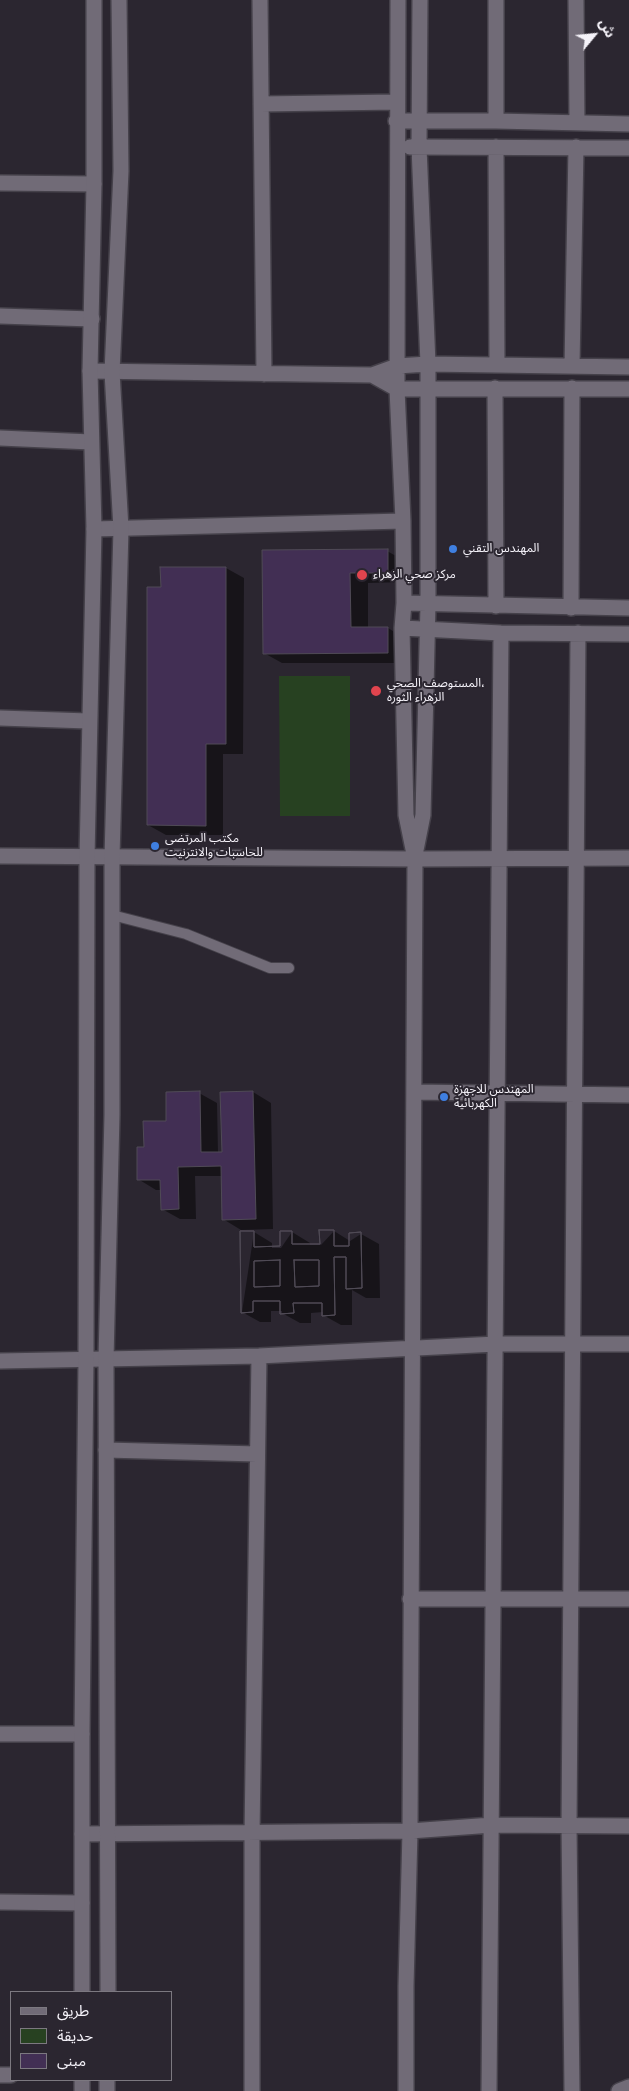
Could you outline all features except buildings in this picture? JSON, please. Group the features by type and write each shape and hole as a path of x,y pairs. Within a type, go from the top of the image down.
{"street":[{"path":"82,1991 82,1734 86,1360 86,858 94,529 90,371 94,184 94,0"},
{"path":"108,1991 106,1359 112,1115 112,858 121,529 112,372 121,171 119,0"},
{"path":"260,0 264,374"},
{"path":"398,0 396,389 403,521 404,603 402,628 406,815 414,859 410,1831 406,1986 406,2091"},
{"path":"414,859 423,815 428,604 428,364 419,147 420,0"},
{"path":"496,0 496,120"},
{"path":"576,0 577,123"},
{"path":"261,104 396,102"},
{"path":"396,121 496,120 629,124"},
{"path":"496,147 497,365"},
{"path":"572,366 576,147"},
{"path":"396,148 629,148"},
{"path":"0,183 94,184"},
{"path":"0,316 92,319"},
{"path":"90,371 372,375 396,366 428,364 629,367"},
{"path":"372,375 396,389 629,388"},
{"path":"495,388 496,606"},
{"path":"571,608 572,388"},
{"path":"0,438 91,442"},
{"path":"94,529 403,521"},
{"path":"404,603 629,608"},
{"path":"402,628 501,633 629,634"},
{"path":"490,2091 501,633"},
{"path":"572,2091 569,1826 578,633"},
{"path":"0,718 88,721"},
{"path":"0,856 86,858 629,858"},
{"path":"414,1092 498,1095 629,1095"},
{"path":"0,1362 259,1356 496,1344 629,1344"},
{"path":"252,2091 252,1834 259,1356"},
{"path":"106,1450 257,1454"},
{"path":"410,1600 629,1599"},
{"path":"0,1734 82,1734"},
{"path":"82,1834 252,1834 410,1831 492,1826 629,1826"},
{"path":"0,1902 82,1903"},
{"path":"619,2091 629,2087"}],"lane":[{"path":"112,915 186,934 270,968 289,968"}],"green space":[{"path":"279,676 350,676 350,816 280,816"}],"place":[{"name":"المهندس التقني","path":"453,549"},
{"name":"مركز صحي الزهراء","path":"362,575"},
{"name":"المستوصف الصحي، الزهراء الثوره","path":"376,691"},
{"name":"مكتب المرتضى للحاسبات والانترنيت","path":"155,846"},
{"name":"المهندس للاجهزة الكهربائية","path":"444,1097"}]}
